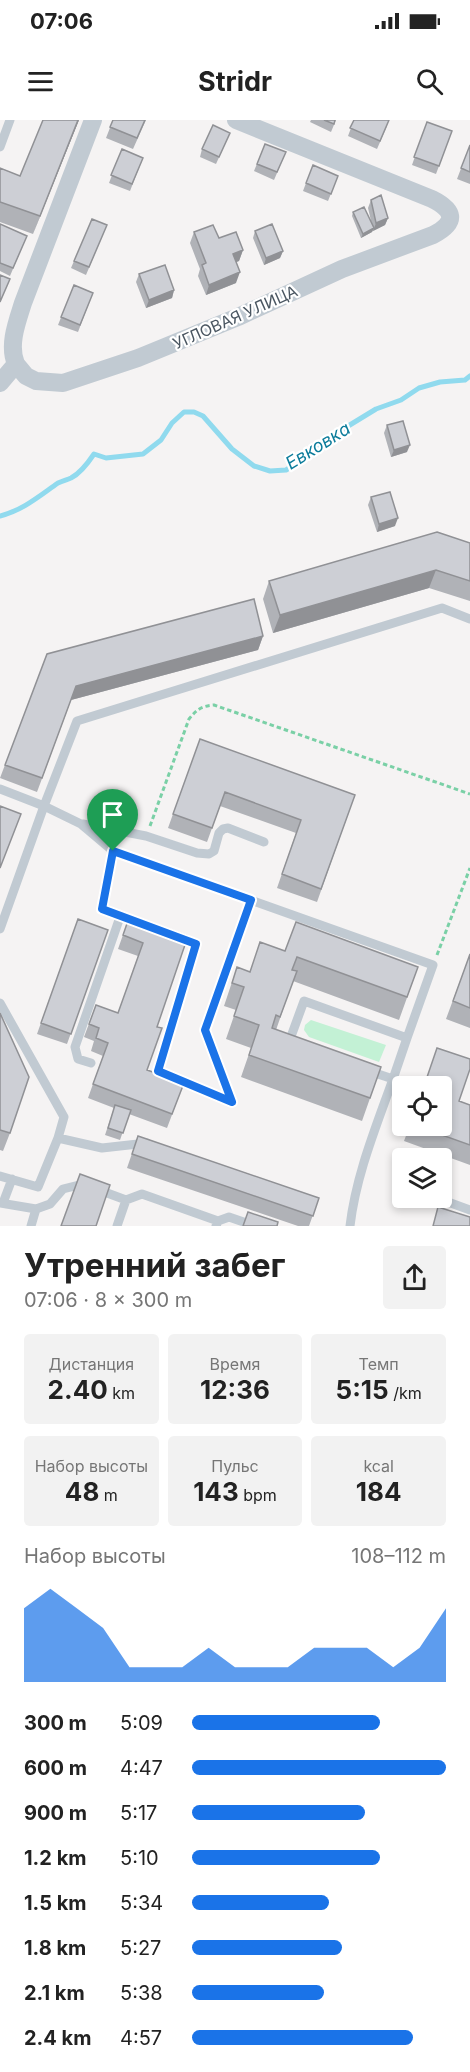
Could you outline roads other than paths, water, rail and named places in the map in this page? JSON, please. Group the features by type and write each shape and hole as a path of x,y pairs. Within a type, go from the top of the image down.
{"street":[{"path":"0,383 15,364 13,348 20,311 93,120"},
{"name":"УГЛОВАЯ УЛИЦА","path":"15,364 26,376 48,383 63,383 102,371 238,317 342,269 433,235 447,226 450,219 449,211 432,199 236,120"}],"lane":[{"path":"0,147 10,120"},
{"path":"0,929 77,721 442,608 470,619"},
{"path":"0,789 44,806 81,824 113,851 433,965 394,1076"},
{"path":"81,824 146,836 196,854 209,854 214,851 219,833 228,828 264,842"},
{"path":"113,851 102,909 152,929"},
{"path":"163,933 196,944 158,1071 232,1102 205,1030 251,900"},
{"path":"91,1063 78,1059 75,1047 120,917"},
{"path":"300,1046 289,1042 304,1001 407,1038"},
{"path":"0,1003 64,1117 38,1187 0,1176"},
{"path":"362,1068 392,1079"},
{"path":"350,1226 368,1150 392,1082"},
{"path":"58,1138 102,1148 145,1143 156,1147"},
{"path":"12,1179 1,1203 36,1209 50,1204 63,1189 83,1184 126,1200 142,1194 217,1223 229,1217 255,1226"},
{"path":"117,1226 126,1200"},
{"path":"452,1204 470,1210"},
{"path":"31,1226 36,1209"}],"waterway":[{"name":"Евковка","path":"0,516 23,507 58,483 75,476 94,454 106,458 143,454 161,440 172,423 184,412 194,412 203,416 232,449 254,466 270,471 286,470 299,462 317,445 376,409 401,400 419,388 440,382 465,380 470,376"}]}
